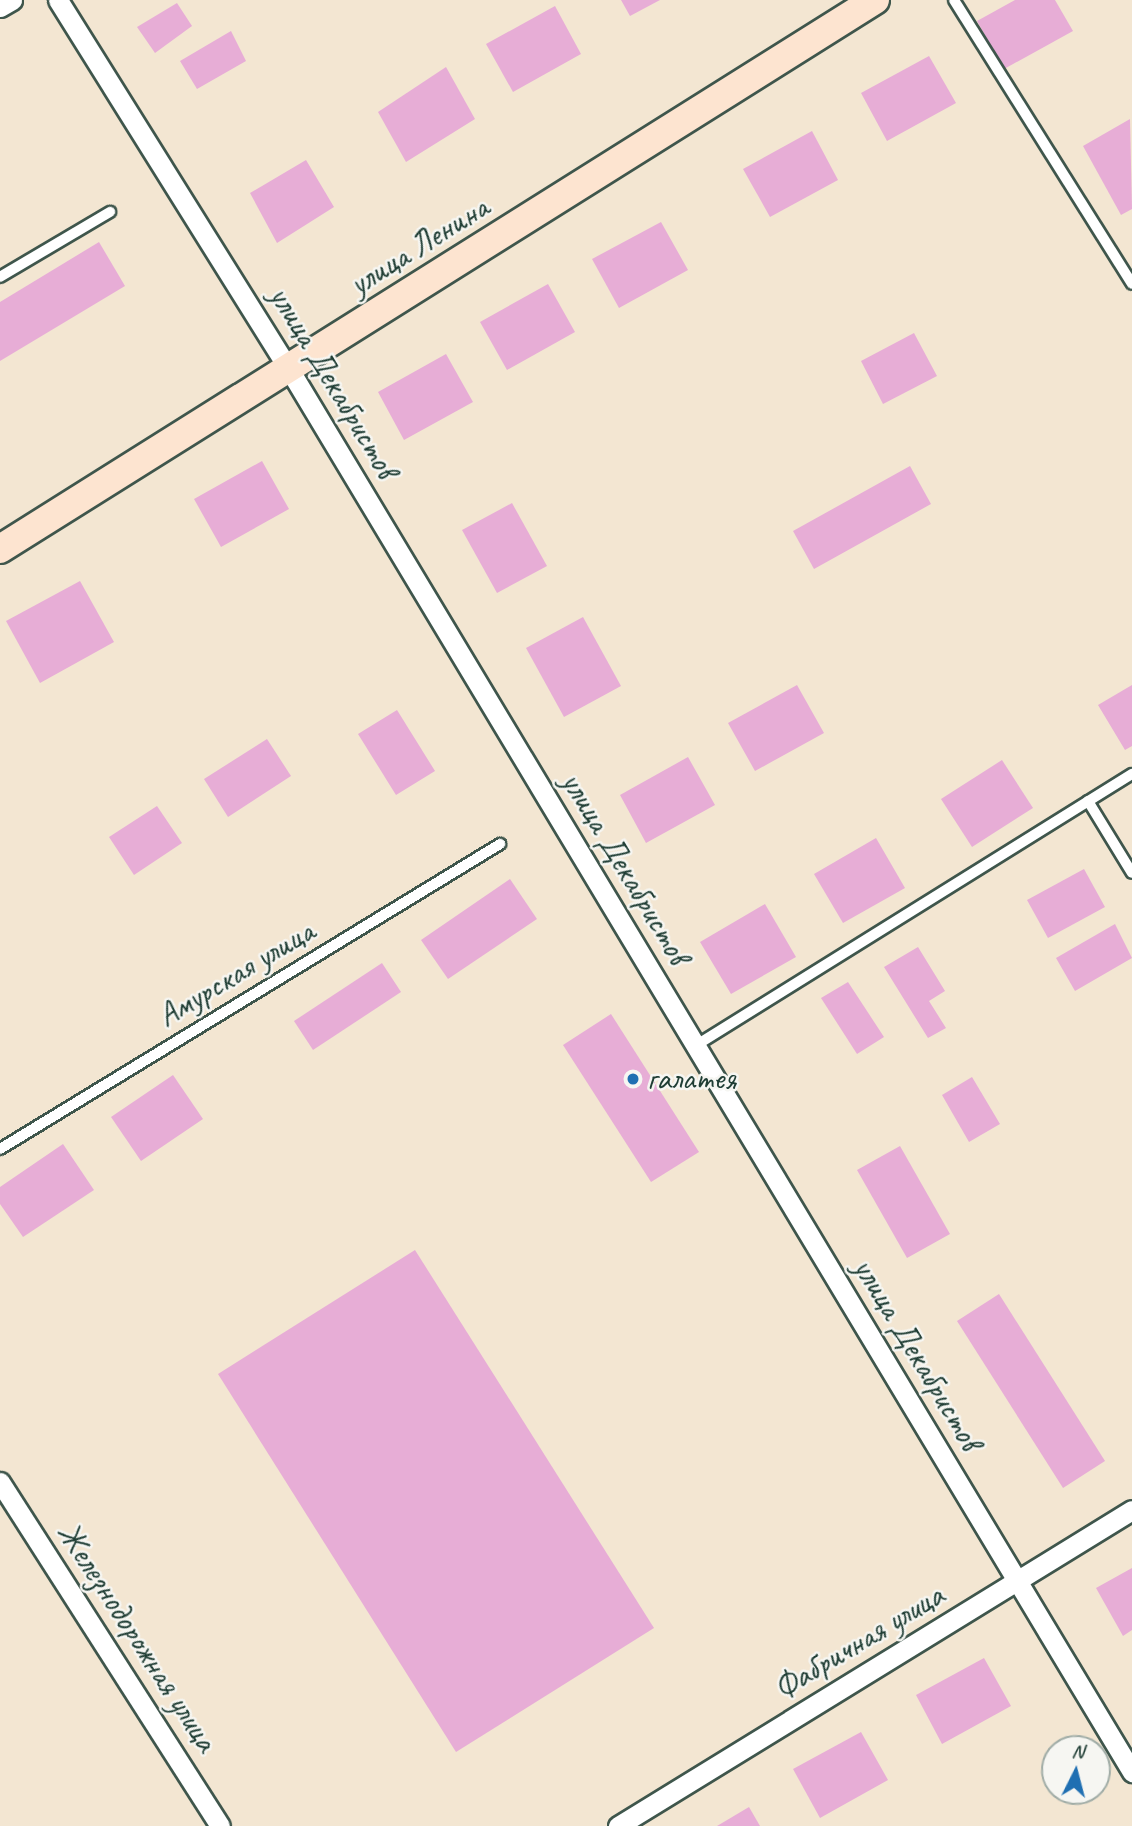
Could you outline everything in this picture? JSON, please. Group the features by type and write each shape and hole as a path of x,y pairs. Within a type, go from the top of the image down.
{"main road":[{"name":"улица Ленина","path":"0,549 875,0"}],"street":[{"path":"0,7 12,0"},
{"name":"улица Декабристов","path":"58,0 289,369 1132,1772"},
{"name":"Железнодорожная улица","path":"0,1482 220,1826"},
{"name":"Фабричная улица","path":"618,1826 1132,1510"}],"lane":[{"path":"954,0 1132,284"},
{"path":"0,277 110,212"},
{"path":"695,1046 1132,774"},
{"path":"1088,801 1132,873"},
{"name":"Амурская улица","path":"0,1149 500,844"}],"building":[{"path":"621,0 660,0 630,16"},
{"path":"1015,0 1055,0 1073,31 1004,69 977,21"},
{"path":"177,3 192,26 155,53 137,27"},
{"path":"555,6 581,54 513,92 486,44"},
{"path":"231,31 246,61 197,89 180,61"},
{"path":"929,56 956,103 887,141 861,93"},
{"path":"446,67 475,119 406,162 378,112"},
{"path":"1130,119 1132,209 1121,215 1083,146"},
{"path":"812,131 838,180 770,217 743,169"},
{"path":"306,160 334,207 277,243 250,193"},
{"path":"661,222 688,270 619,308 592,259"},
{"path":"99,242 125,286 0,361 0,302"},
{"path":"548,284 575,332 507,370 480,322"},
{"path":"914,333 937,376 883,404 861,361"},
{"path":"446,354 473,402 404,440 378,392"},
{"path":"262,461 289,509 221,547 194,499"},
{"path":"910,466 931,504 814,569 793,531"},
{"path":"512,503 547,566 497,593 462,530"},
{"path":"80,581 114,642 40,683 6,621"},
{"path":"583,617 621,686 564,717 526,648"},
{"path":"797,685 824,733 755,771 728,723"},
{"path":"1132,685 1132,746 1125,750 1098,705"},
{"path":"397,710 435,771 396,795 358,734"},
{"path":"267,739 291,776 228,817 204,779"},
{"path":"688,757 715,805 646,843 620,795"},
{"path":"1002,760 1033,808 972,847 941,799"},
{"path":"157,806 182,843 134,875 109,837"},
{"path":"876,838 905,888 843,923 814,874"},
{"path":"1084,869 1105,907 1048,938 1027,900"},
{"path":"510,879 537,919 448,979 421,940"},
{"path":"765,904 796,957 731,994 700,942"},
{"path":"1115,924 1132,958 1075,991 1056,958"},
{"path":"918,947 945,991 929,1001 946,1028 928,1038 884,967"},
{"path":"382,963 401,992 313,1050 294,1021"},
{"path":"848,982 884,1037 857,1054 821,998"},
{"path":"611,1014 699,1152 651,1182 563,1045"},
{"path":"173,1075 203,1119 141,1161 111,1117"},
{"path":"972,1077 1000,1124 969,1142 942,1095"},
{"path":"63,1144 94,1190 23,1237 0,1204 0,1187"},
{"path":"900,1146 950,1234 907,1258 857,1170"},
{"path":"415,1250 654,1628 456,1752 218,1374"},
{"path":"999,1294 1105,1461 1063,1488 957,1321"},
{"path":"1132,1568 1132,1630 1123,1636 1096,1588"},
{"path":"984,1658 1011,1706 942,1744 916,1695"},
{"path":"861,1732 888,1780 820,1818 793,1769"},
{"path":"749,1807 760,1826 717,1826"}],"place":[{"name":"галатея","path":"633,1079"}]}
